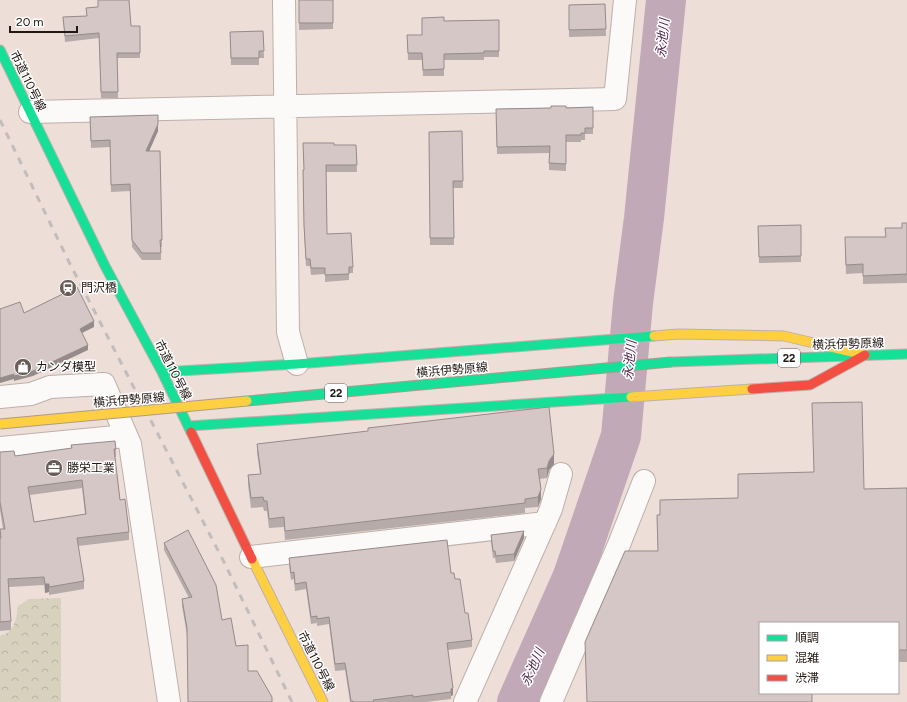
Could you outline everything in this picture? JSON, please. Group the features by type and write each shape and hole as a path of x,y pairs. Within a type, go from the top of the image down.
{"main road":[{"name":"市道110号線","path":"0,50 105,266 189,426 251,557 323,702"},
{"path":"162,372 297,364 678,334 784,336 865,355"},
{"name":"横浜伊勢原線","path":"0,424 671,362 907,354"},
{"path":"189,426 810,385 865,355"}],"street":[{"path":"284,0 287,106 288,332 297,364"},
{"path":"30,112 615,99 625,0"},
{"path":"0,397 31,394 50,387 104,384 130,444 169,702"},
{"path":"0,448 126,436"},
{"path":"465,702 551,509 561,474"},
{"path":"551,702 620,542 644,481"},
{"path":"251,557 545,523"}],"green space":[{"path":"61,598 61,702 0,702 0,636 9,632 14,625 18,606 29,599"}],"building":[{"path":"98,0 129,0 131,26 140,26 140,53 117,53 118,92 101,92 99,33 65,36 63,17 87,16 86,8 98,7"},
{"path":"299,0 333,0 333,23 299,23"},
{"path":"605,4 606,29 569,30 569,5"},
{"path":"444,17 444,21 499,20 499,51 444,54 444,69 423,70 422,53 408,53 407,35 422,35 422,18"},
{"path":"263,31 264,51 259,51 259,58 231,58 230,32"},
{"path":"551,106 566,106 566,108 593,107 593,128 585,128 585,133 581,133 581,135 566,135 566,164 549,163 550,146 497,147 496,109 551,108"},
{"path":"158,115 158,124 146,151 160,151 161,253 142,253 132,240 130,184 111,185 110,140 91,141 90,117"},
{"path":"462,131 463,181 453,181 454,238 430,238 429,132"},
{"path":"303,143 356,145 357,165 326,165 327,234 351,233 353,267 349,267 349,274 325,275 325,268 311,268 310,259 306,259"},
{"path":"902,223 907,223 907,274 863,276 863,264 846,265 845,237 886,237 885,228 902,228"},
{"path":"801,225 801,256 759,257 758,226"},
{"path":"77,287 94,321 80,329 88,345 33,371 0,378 0,309 20,302 24,313"},
{"path":"862,402 864,489 907,488 907,650 899,650 899,622 759,622 759,694 812,694 812,702 587,702 585,642 625,551 658,551 657,515 660,515 660,500 738,498 738,474 814,472 812,403"},
{"path":"549,407 554,454 549,461 547,468 538,469 541,489 538,497 525,499 525,503 285,531 284,517 269,519 267,501 264,501 263,497 251,498 248,475 261,474 257,444 368,431 368,428"},
{"path":"115,441 116,449 114,449 120,500 125,499 129,532 77,538 84,581 49,587 49,584 45,584 44,577 8,579 11,621 0,622 0,529 5,529 0,502 0,452 14,451 15,456 72,448 71,445","holes":["82,480 86,514 34,522 28,487"]},
{"path":"188,530 216,585 222,620 231,618 236,646 248,645 248,671 257,671 272,697 272,702 188,702 187,628 182,599 192,597 164,543"},
{"path":"524,531 514,554 496,556 495,551 493,551 491,535"},
{"path":"447,540 451,573 454,573 455,579 460,579 465,613 468,613 472,640 447,643 453,688 451,689 451,692 373,700 374,702 351,701 345,663 335,664 329,617 317,619 317,616 311,617 306,582 295,584 294,572 291,573 289,558"}],"waterway":[{"name":"永池川","path":"517,702 573,576 621,436 633,303 644,218 666,0"}],"railway":[{"path":"0,120 69,262 224,562 292,702"}],"traffic: fast":[{"path":"0,50 105,266 162,372 191,432"},
{"path":"162,372 297,364 654,336"},
{"path":"671,362 907,354"},
{"path":"247,401 671,362"},
{"path":"189,426 631,397"}],"traffic: slow":[{"path":"654,336 678,334 784,336 865,355"},
{"path":"631,397 752,389"},
{"path":"0,424 247,401"},
{"path":"252,559 323,702"}],"traffic: jam":[{"path":"752,389 810,385 865,355"},
{"path":"191,432 252,559"}],"place":[{"name":"門沢橋","path":"68,288"},
{"name":"カンダ模型","path":"23,367"},
{"name":"勝栄工業","path":"54,468"}]}
